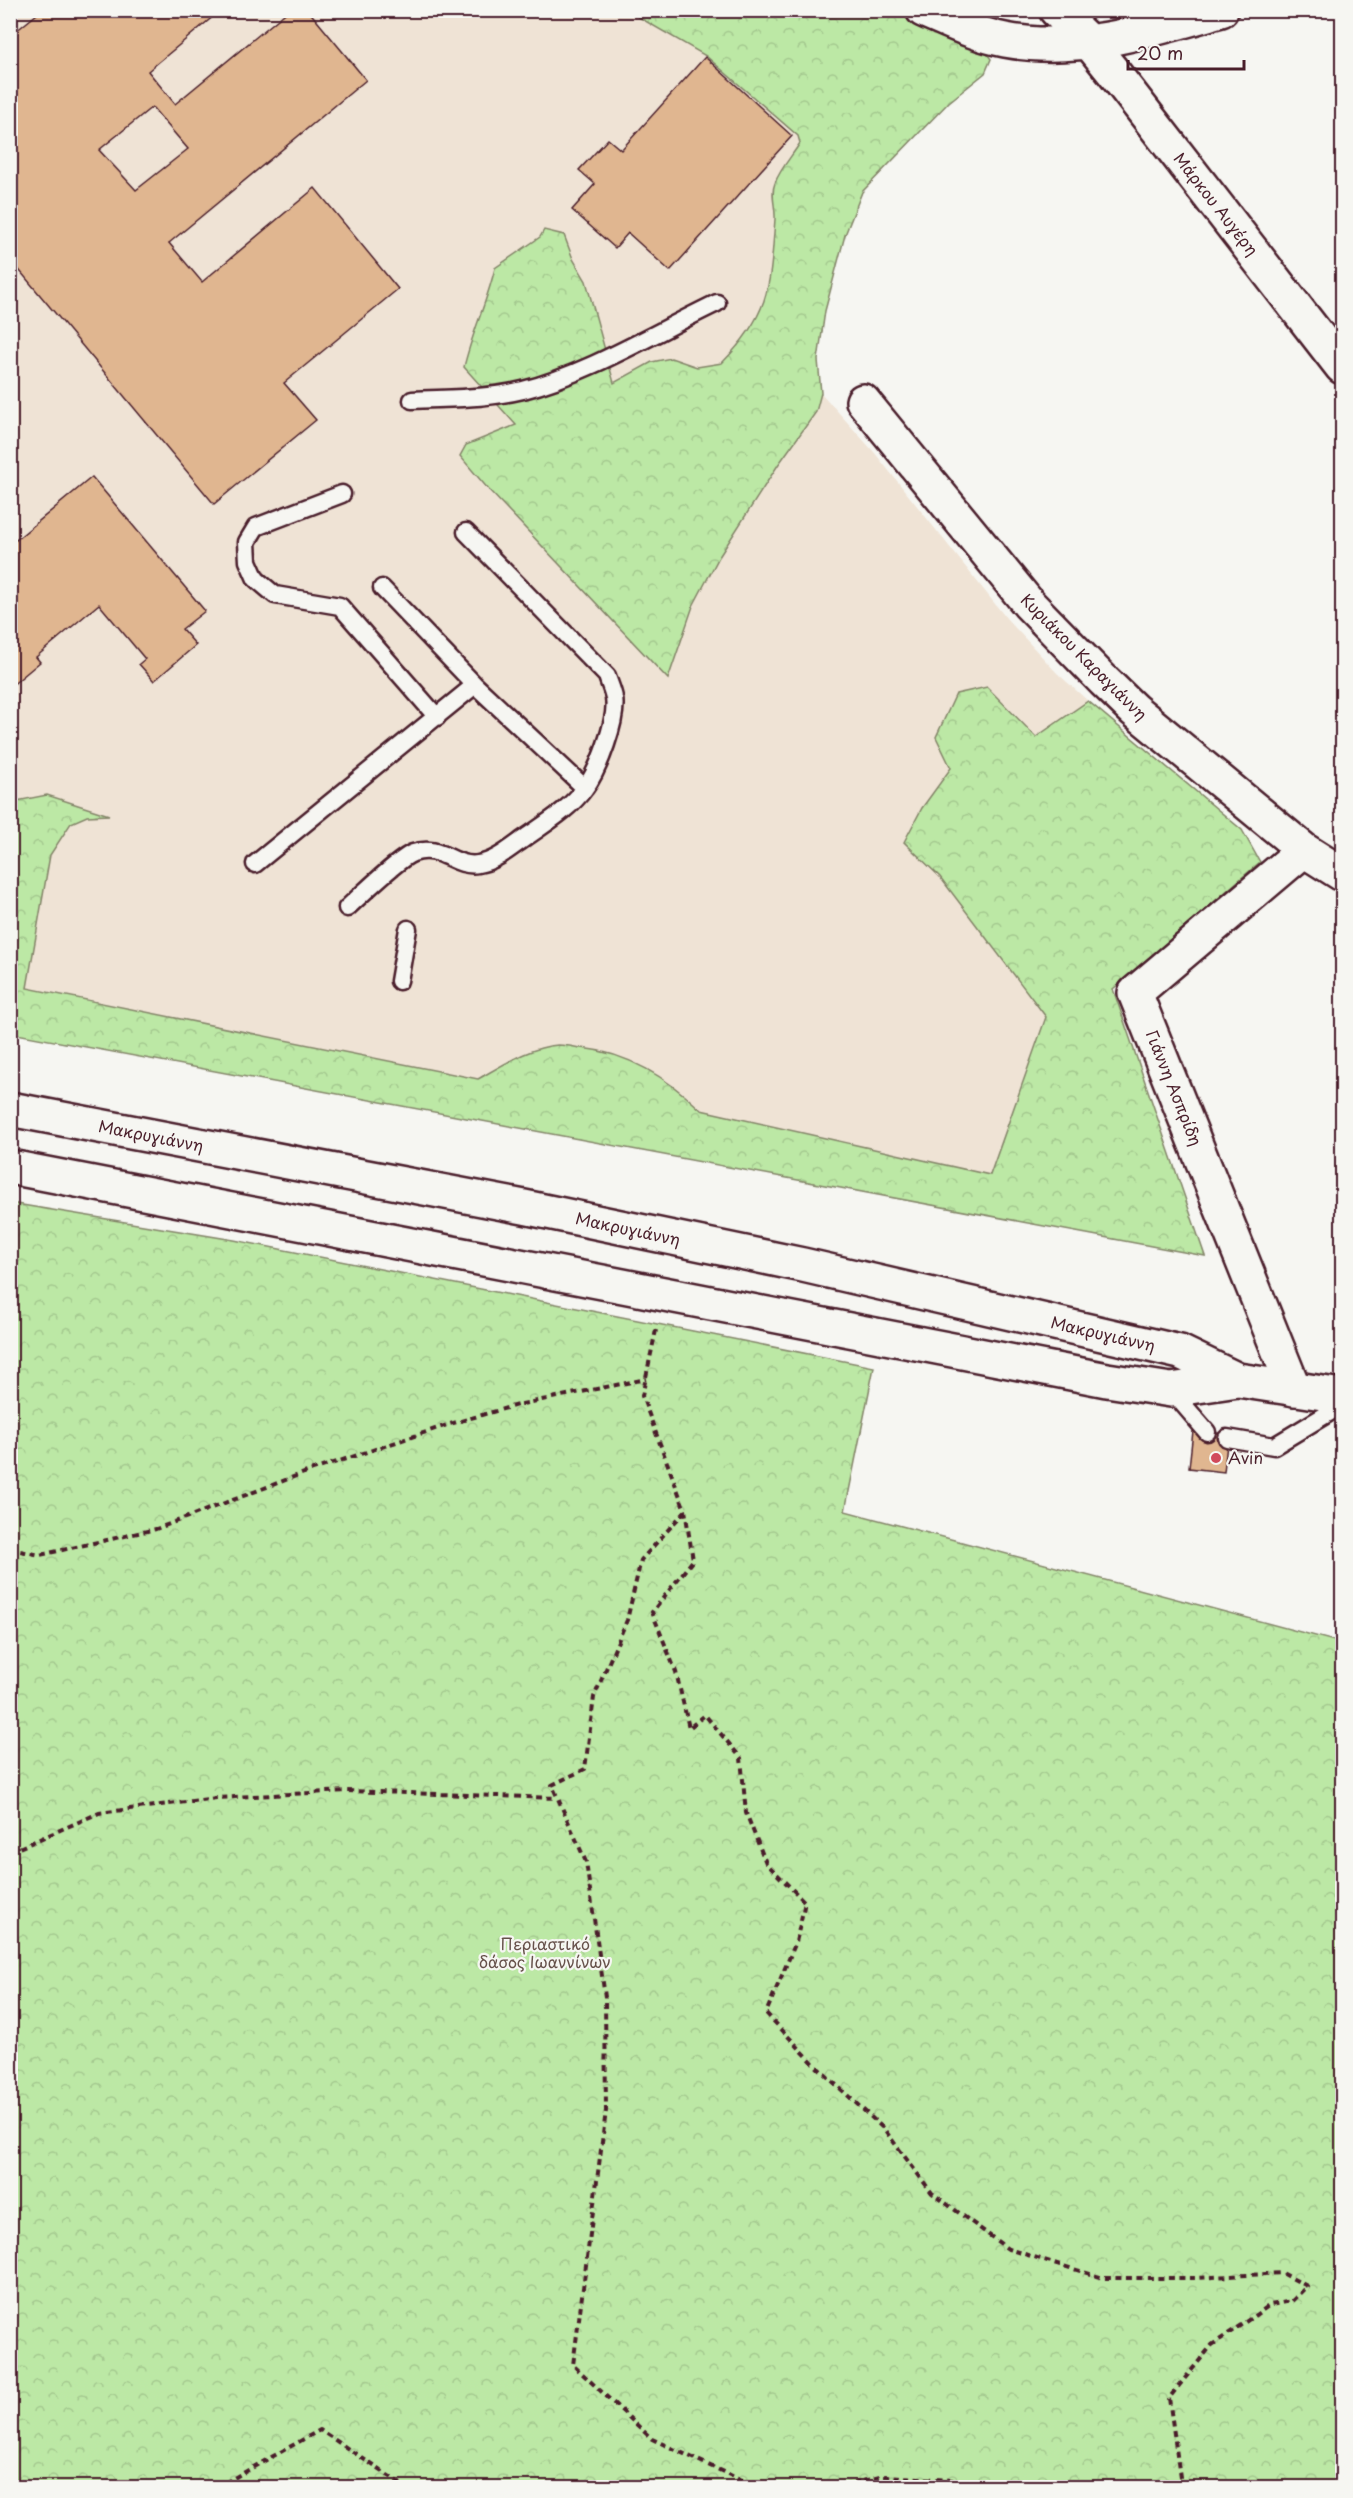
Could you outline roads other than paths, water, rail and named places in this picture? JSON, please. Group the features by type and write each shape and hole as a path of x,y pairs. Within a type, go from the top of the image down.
{"main road":[{"path":"923,10 995,38 1041,44 1089,42 1149,31 1221,10"},
{"name":"Μάρκου Αυγέρη","path":"1056,10 1089,42 1342,367"},
{"name":"Κυριάκου Καραγιάννη","path":"863,401 999,568 1079,656 1134,710 1304,850 1342,874"},
{"name":"Γιάννη Ασπρίδη","path":"1294,1389 1135,993 1304,850"},
{"name":"Μακρυγιάννη","path":"10,1109 524,1207 803,1265 1180,1352 1238,1380 1342,1396"},
{"name":"Μακρυγιάννη","path":"10,1167 1095,1378 1171,1390 1238,1380"}],"lane":[{"path":"412,400 479,397 525,389 589,365 717,303"},
{"path":"342,494 256,527 247,542 248,561 256,579 275,595 340,606 437,717"},
{"path":"346,908 410,854 426,849 442,853 462,864 479,864 504,853 564,810 585,788 598,762 613,721 615,699 607,676 466,532"},
{"path":"382,588 475,685 585,788"},
{"path":"255,864 475,685"},
{"path":"399,981 408,929"},
{"path":"1171,1390 1207,1432"},
{"path":"1227,1438 1274,1446 1342,1405"}],"place":[{"name":"Avin","path":"1216,1458"}],"park label":[{"name":"Περιαστικό δάσος Ιωαννίνων","path":"545,1953"}]}
